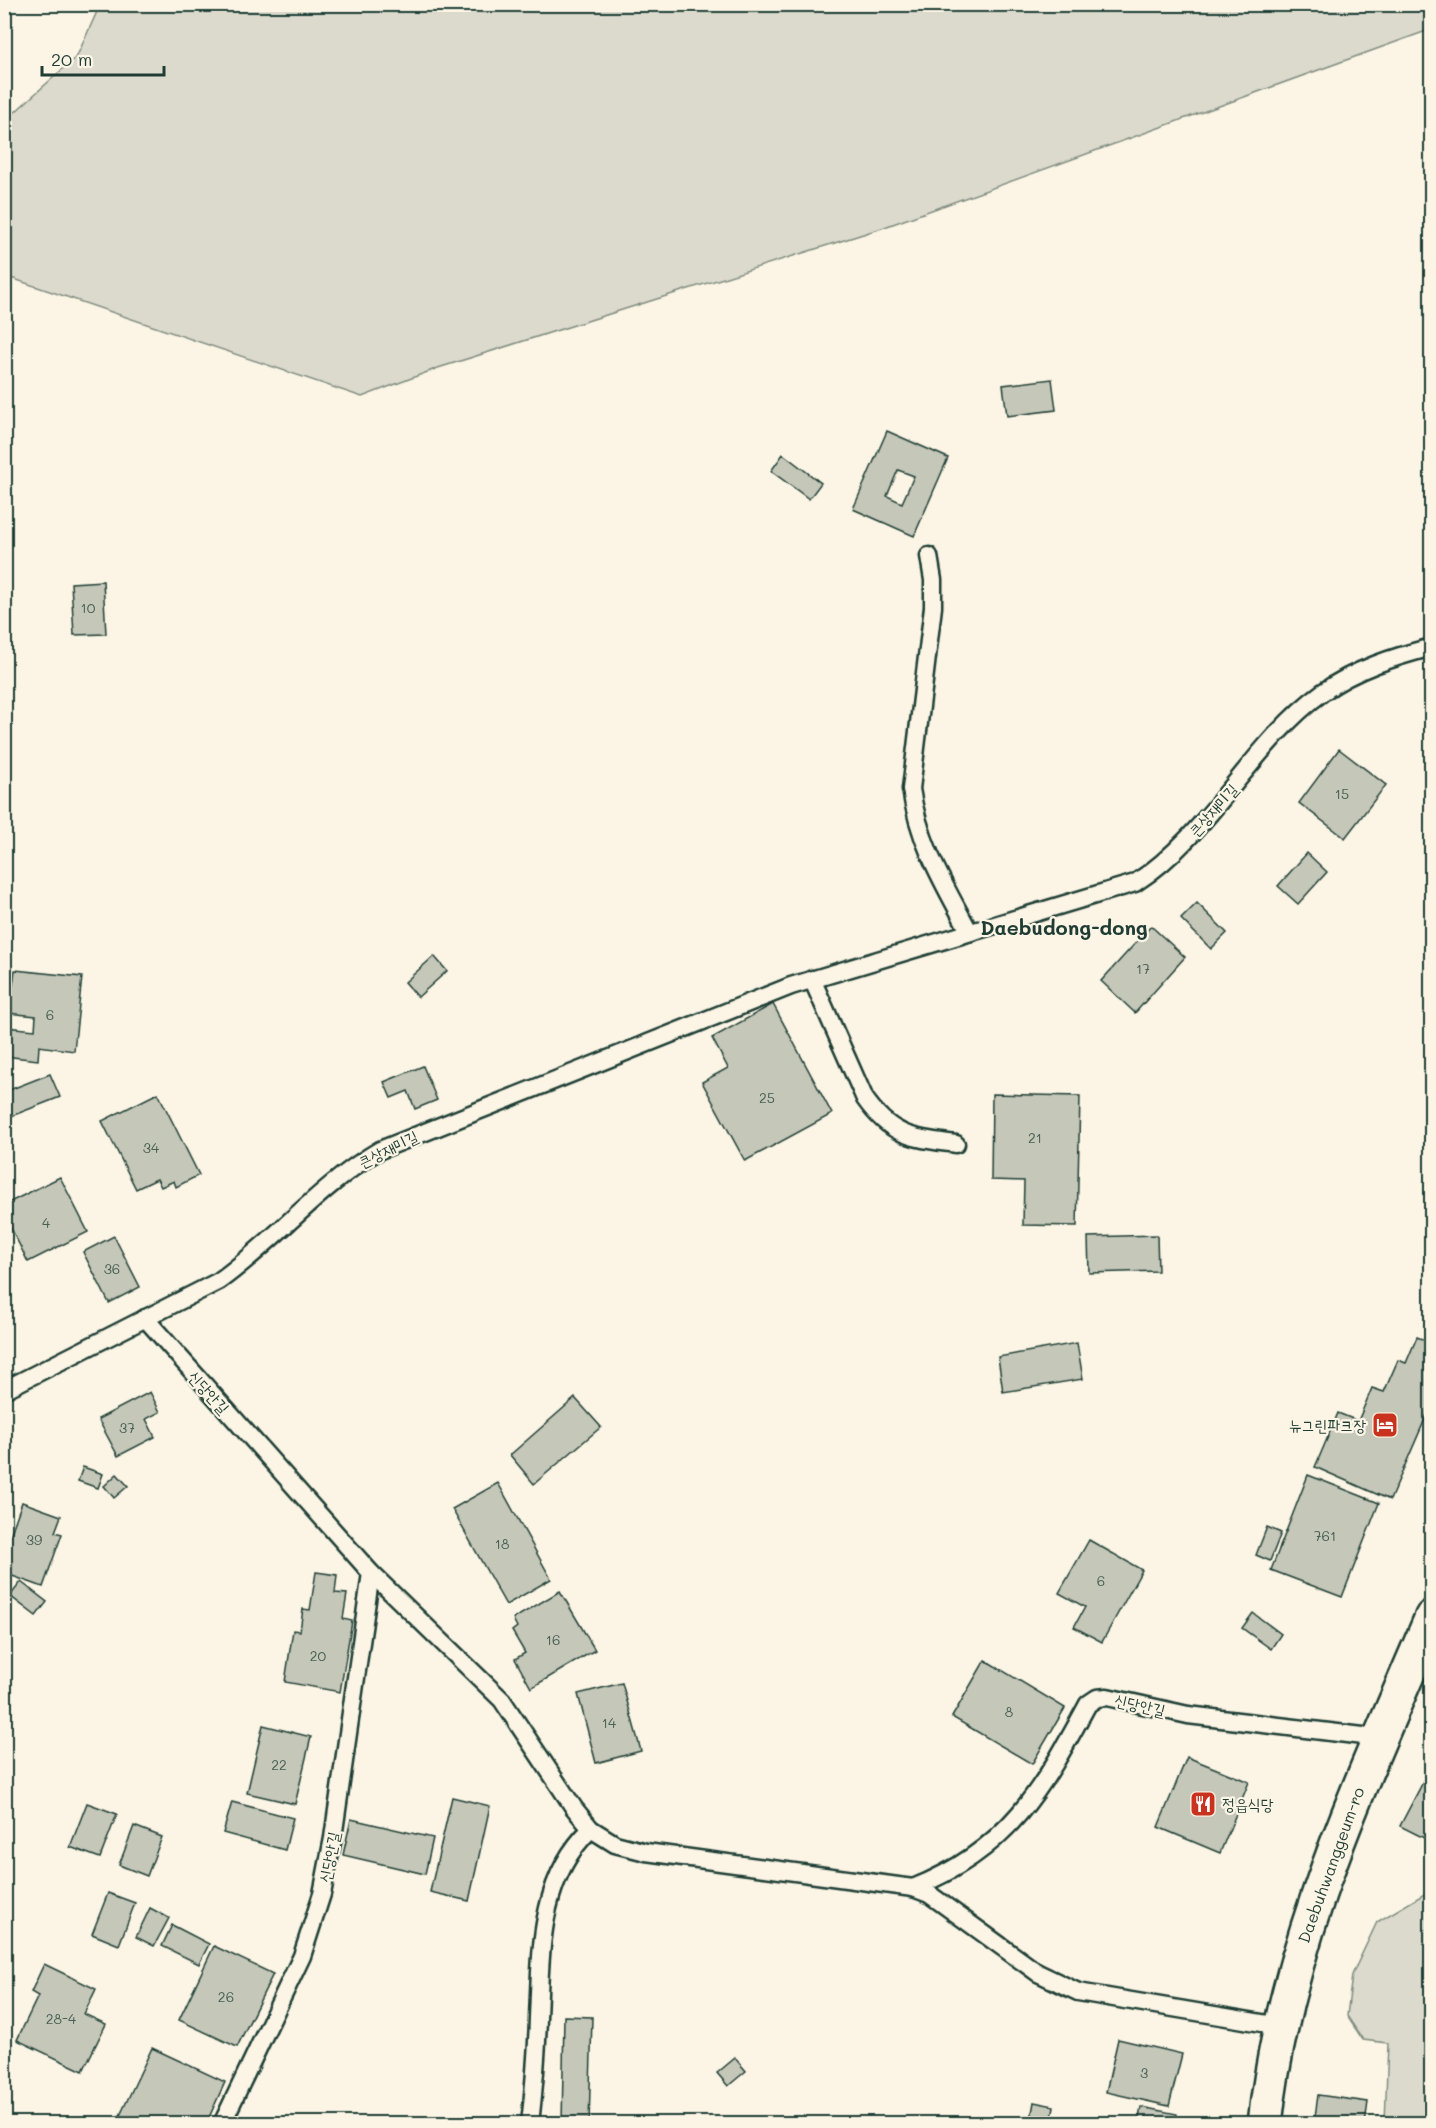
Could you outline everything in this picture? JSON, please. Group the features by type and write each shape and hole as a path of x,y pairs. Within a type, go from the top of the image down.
{"main road":[{"name":"Daebuhwanggeum-ro","path":"1265,2124 1280,2026 1298,1952 1342,1829 1431,1617"}],"lane":[{"path":"929,556 933,580 933,607 911,789 915,817 926,851 969,932"},
{"name":"큰상재미길","path":"4,1390 219,1281 354,1165 380,1150 641,1044 812,979 1134,883 1157,868 1190,836 1274,739 1323,692 1358,672 1431,646"},
{"path":"812,979 865,1099 876,1116 890,1128 909,1138 956,1144"},
{"name":"신당안길","path":"145,1318 371,1573 502,1700 574,1808 591,1829 615,1844 646,1852 913,1888 929,1894 1038,1973 1078,1992 1280,2026"},
{"name":"신당안길","path":"222,2124 302,1956 322,1894 333,1838 371,1573"},
{"name":"신당안길","path":"913,1888 940,1877 968,1860 1027,1807 1055,1765 1088,1704 1097,1698 1107,1697 1188,1715 1380,1738"},
{"path":"530,2124 535,2079 540,1961 547,1907 558,1872 575,1844 591,1829"}],"shaded area":[{"path":"1431,4 1432,29 879,229 438,368 362,397 5,276 5,121 77,56 100,5"},
{"path":"1431,1890 1431,2123 1385,2123 1388,2043 1363,2040 1347,2016 1352,1975 1377,1922"}],"building":[{"path":"1052,379 1056,410 1007,416 1003,385"},
{"path":"887,431 948,458 914,536 853,509","holes":["898,470 914,476 902,503 887,496"]},
{"path":"783,454 821,483 809,499 771,471"},
{"path":"103,581 106,634 74,635 71,583"},
{"path":"1339,749 1386,785 1345,838 1299,803"},
{"path":"1307,853 1327,872 1298,904 1278,886"},
{"path":"1197,903 1227,933 1211,949 1181,919"},
{"path":"1151,926 1185,957 1135,1013 1101,981"},
{"path":"434,956 447,971 418,997 405,982"},
{"path":"15,970 82,977 74,1051 39,1046 38,1060 4,1056 4,984 13,985","holes":["7,1013 36,1016 35,1030 6,1027"]},
{"path":"773,1004 832,1114 745,1161 702,1082 728,1068 712,1038"},
{"path":"423,1066 437,1100 415,1109 408,1091 391,1098 384,1082"},
{"path":"50,1074 60,1097 4,1119 4,1092"},
{"path":"158,1093 199,1175 176,1187 174,1181 161,1187 157,1179 136,1189 102,1121"},
{"path":"992,1094 1080,1096 1077,1226 1023,1225 1024,1181 991,1180"},
{"path":"60,1177 88,1232 28,1262 4,1214 4,1205"},
{"path":"1157,1235 1158,1271 1089,1273 1088,1237"},
{"path":"114,1236 140,1287 109,1303 83,1252"},
{"path":"1417,1337 1432,1343 1432,1403 1390,1500 1315,1467 1338,1413 1358,1421 1372,1388 1384,1392 1398,1360 1406,1363"},
{"path":"1077,1343 1083,1379 1003,1392 998,1357"},
{"path":"150,1392 160,1412 146,1419 155,1437 118,1456 98,1419"},
{"path":"575,1398 601,1427 534,1484 510,1455"},
{"path":"83,1467 103,1474 98,1488 78,1481"},
{"path":"117,1474 128,1486 114,1498 104,1486"},
{"path":"1308,1475 1379,1503 1342,1597 1271,1570"},
{"path":"498,1483 551,1579 506,1605 452,1509"},
{"path":"22,1502 61,1516 55,1532 62,1534 43,1587 4,1573 10,1549 6,1547"},
{"path":"1267,1527 1281,1533 1270,1561 1256,1555"},
{"path":"1089,1540 1142,1570 1102,1642 1074,1627 1085,1607 1059,1593"},
{"path":"316,1572 337,1575 335,1593 347,1594 343,1619 352,1621 340,1692 285,1682 293,1630 300,1631 303,1609 310,1610"},
{"path":"21,1582 47,1602 36,1616 10,1596"},
{"path":"560,1591 595,1650 531,1688 515,1659 525,1653 512,1631 517,1627 513,1619"},
{"path":"1253,1613 1281,1634 1271,1649 1242,1628"},
{"path":"985,1660 1065,1708 1032,1764 952,1717"},
{"path":"622,1683 641,1751 596,1763 578,1694"},
{"path":"263,1725 311,1737 295,1804 247,1793"},
{"path":"1187,1757 1249,1782 1220,1853 1158,1827"},
{"path":"1432,1765 1432,1842 1400,1826"},
{"path":"452,1797 490,1806 469,1901 430,1892"},
{"path":"232,1802 293,1818 285,1850 223,1833"},
{"path":"87,1803 117,1814 100,1858 70,1847"},
{"path":"351,1819 433,1838 425,1874 343,1855"},
{"path":"134,1826 162,1837 147,1876 119,1865"},
{"path":"108,1893 135,1903 119,1945 92,1934"},
{"path":"150,1908 169,1918 154,1946 136,1937"},
{"path":"172,1925 209,1944 199,1964 162,1946"},
{"path":"214,1946 273,1974 237,2047 179,2020"},
{"path":"44,1964 96,1989 84,2014 106,2024 83,2071 17,2040 38,1996 31,1992"},
{"path":"564,2016 592,2017 589,2124 562,2124"},
{"path":"1118,2039 1182,2054 1169,2106 1106,2092"},
{"path":"152,2048 225,2082 206,2124 116,2124"},
{"path":"735,2058 746,2071 728,2086 717,2073"},
{"path":"1318,2095 1368,2102 1365,2124 1314,2124"},
{"path":"1034,2102 1054,2106 1051,2124 1030,2124"},
{"path":"1141,2107 1177,2114 1175,2124 1138,2124"}],"place":[{"name":"뉴그린파크장","path":"1385,1425"},
{"name":"정읍식당","path":"1203,1804"}],"district":[{"name":"Daebudong-dong","path":"1064,928"}]}
